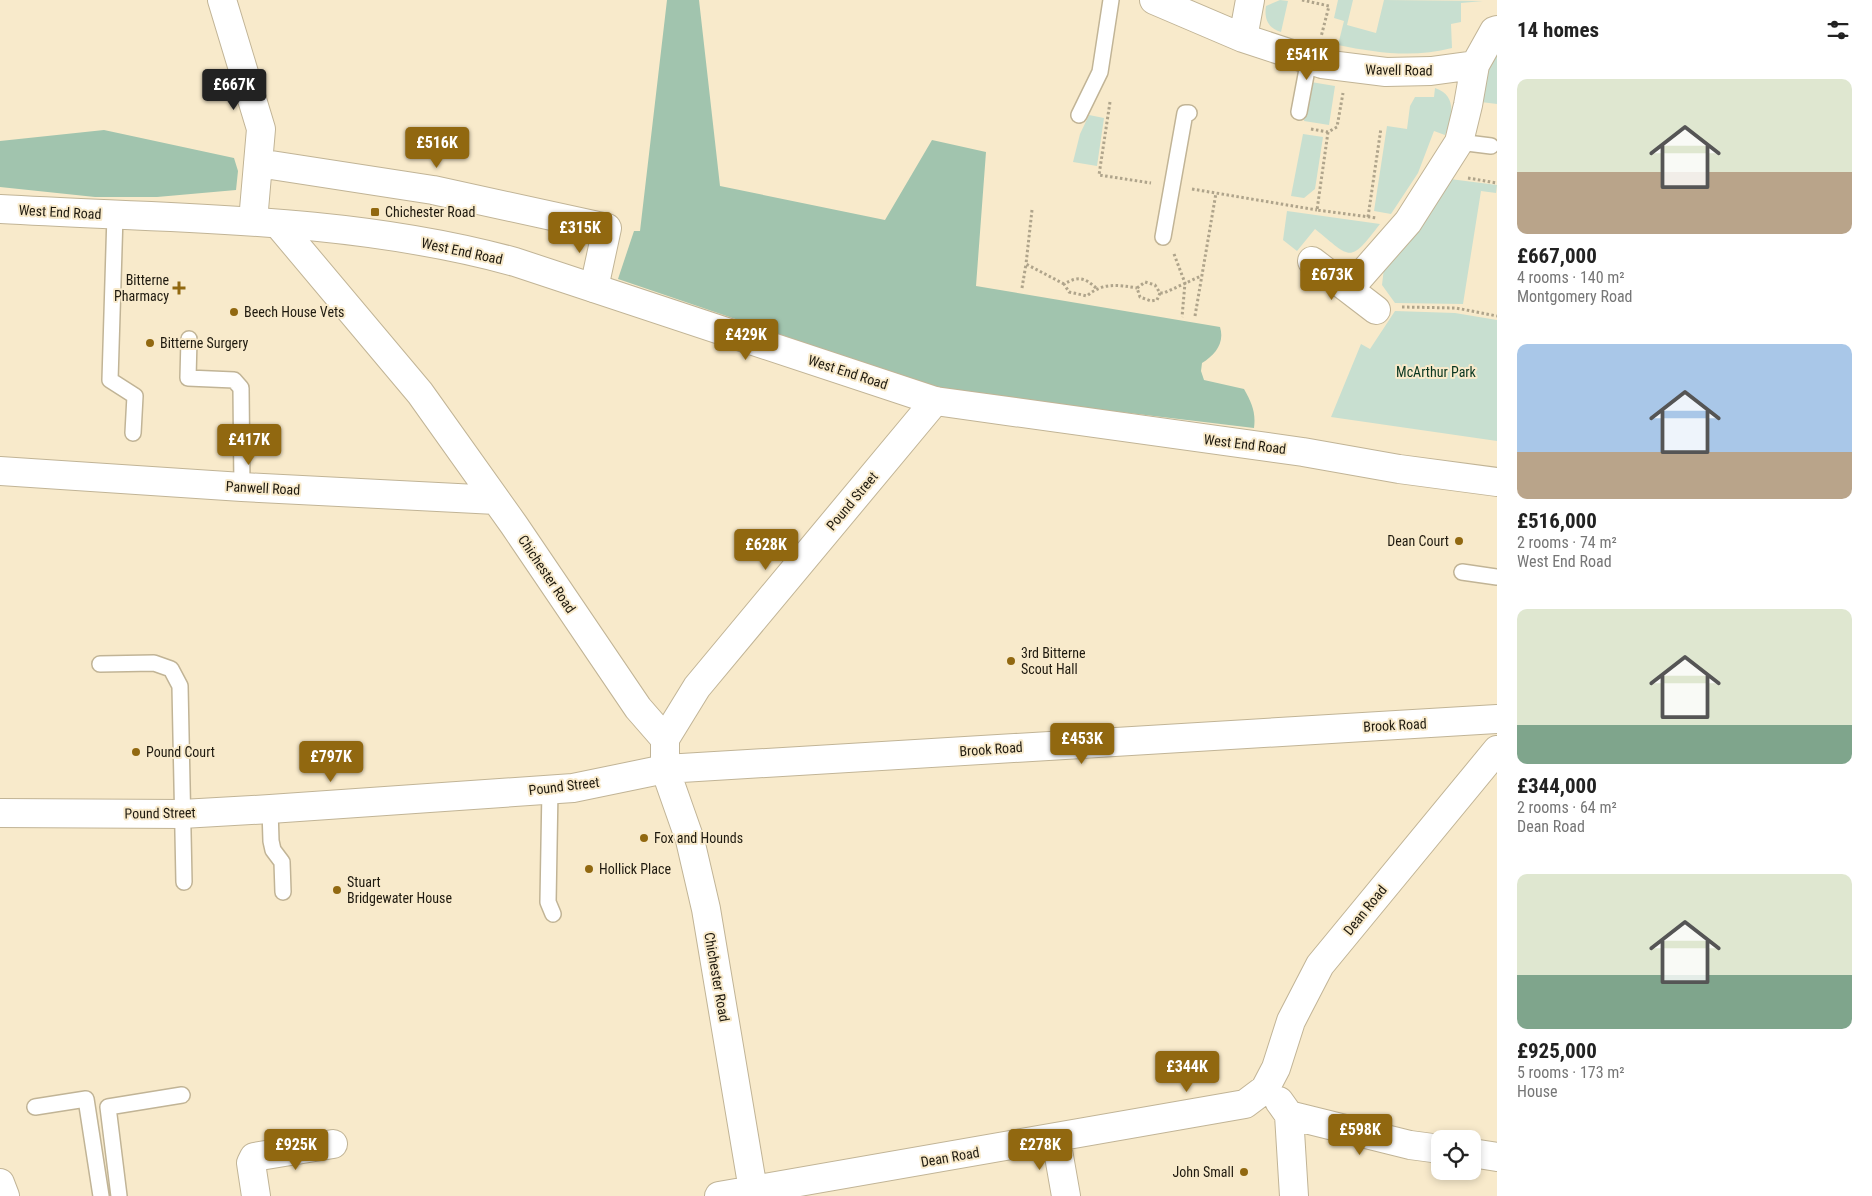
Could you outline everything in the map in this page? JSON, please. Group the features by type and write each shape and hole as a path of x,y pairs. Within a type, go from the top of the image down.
{"street":[{"path":"222,0 261,129 258,163 265,223"},
{"name":"Wavell Road","path":"1154,0 1243,38 1312,60 1347,68 1386,72 1432,72 1475,65"},
{"path":"1243,38 1250,0"},
{"path":"1350,288 1408,222 1459,142 1475,65 1494,31 1497,30"},
{"path":"258,163 433,190 608,228 594,288"},
{"name":"West End Road","path":"0,209 265,223 352,230 460,248 515,262 935,401 1302,452 1399,469 1497,482"},
{"name":"Chichester Road","path":"265,223 420,394 496,500 638,708 665,739"},
{"path":"1312,261 1350,288 1376,310"},
{"name":"Pound Street","path":"665,739 697,687 935,401"},
{"name":"Panwell Road","path":"0,470 242,487 496,500"},
{"name":"Brook Road","path":"665,769 1497,719"},
{"path":"665,739 665,769"},
{"name":"Dean Road","path":"719,1196 1056,1139 1245,1104 1265,1089 1276,1068 1291,1021 1320,965 1497,750"},
{"name":"Chichester Road","path":"665,769 690,840 706,909 753,1190"},
{"name":"Pound Street","path":"0,813 182,814 270,809 573,788 665,769"},
{"path":"1265,1089 1280,1102 1289,1115 1294,1196"},
{"path":"1289,1115 1410,1145 1431,1148"},
{"path":"1056,1139 1066,1196"},
{"path":"256,1196 251,1163 254,1157 333,1144"},
{"path":"1481,1155 1497,1157"},
{"path":"0,1183 5,1196"}],"lane":[{"path":"1078,115 1100,72 1111,0"},
{"path":"1298,112 1312,60"},
{"path":"1163,237 1185,112 1188,114"},
{"path":"1459,142 1491,146"},
{"path":"115,215 110,380 135,396 133,433"},
{"path":"189,338 188,378 234,380 242,388 242,487"},
{"path":"1462,572 1497,577"},
{"path":"100,664 154,663 170,669 180,686 184,882"},
{"path":"550,789 548,902 553,914"},
{"path":"270,809 271,841 273,850 282,862 283,892"},
{"path":"119,1196 108,1107 182,1095"},
{"path":"35,1108 86,1099 101,1196"}],"path":[{"path":"1302,0 1329,6 1312,60"},
{"path":"1304,128 1328,132 1337,126 1347,68"},
{"path":"1368,217 1381,128"},
{"path":"1317,210 1328,132"},
{"path":"1462,177 1497,182"},
{"path":"1195,316 1216,193"},
{"path":"1258,199 1317,210 1408,222"},
{"path":"1022,288 1032,210"},
{"path":"1173,250 1185,283 1182,317"},
{"path":"1026,264 1064,284 1069,292 1082,296 1088,296 1096,288 1113,284 1137,288 1145,282 1155,285 1160,293"},
{"path":"1137,288 1140,297 1150,301 1157,300 1160,293 1202,275"},
{"path":"1064,284 1076,278 1086,280 1096,288"},
{"path":"1376,310 1397,307 1452,308 1497,316"}],"green space":[{"path":"667,0 699,0 720,186 885,220 932,140 986,152 976,286 1220,327 1221,338 1218,348 1202,363 1201,371 1204,380 1244,389 1253,408 1254,428 946,391 618,279 634,231 640,231"},
{"path":"1280,0 1288,1 1281,32 1273,28 1266,19 1266,6"},
{"path":"1338,0 1353,0 1347,25 1376,33 1384,0 1483,1 1461,3 1461,22 1451,24 1452,48 1410,54 1381,52 1338,45 1344,21 1334,18"},
{"path":"1497,43 1497,104 1481,102 1482,83"},
{"path":"1311,82 1335,86 1329,125 1304,121"},
{"path":"1435,88 1442,91 1450,101 1450,121 1445,135 1434,131 1418,173 1391,214 1374,211 1387,126 1407,129 1410,106 1415,97 1434,97"},
{"path":"1089,115 1104,118 1097,166 1073,162 1080,134"},
{"path":"104,130 234,158 238,171 236,190 157,197 95,197 0,187 0,141"},
{"path":"1303,134 1323,137 1315,189 1304,198 1291,196"},
{"path":"1450,179 1497,185 1496,193 1481,191 1463,304 1395,303 1382,285 1384,268"},
{"path":"1287,211 1380,224 1362,246 1350,253 1336,246 1315,229 1297,251 1283,240"},
{"name":"McArthur Park","path":"1395,311 1455,313 1497,320 1497,441 1331,417 1361,344 1370,349"}],"place":[{"name":"Chichester Road","path":"375,212"},
{"name":"Bitterne Pharmacy","path":"179,288"},
{"name":"Beech House Vets","path":"234,312"},
{"name":"Bitterne Surgery","path":"150,343"},
{"name":"Dean Court","path":"1459,541"},
{"name":"3rd Bitterne Scout Hall","path":"1011,661"},
{"name":"Pound Court","path":"136,752"},
{"name":"Fox and Hounds","path":"644,838"},
{"name":"Hollick Place","path":"589,869"},
{"name":"Stuart Bridgewater House","path":"337,890"},
{"name":"John Small","path":"1244,1172"}]}
